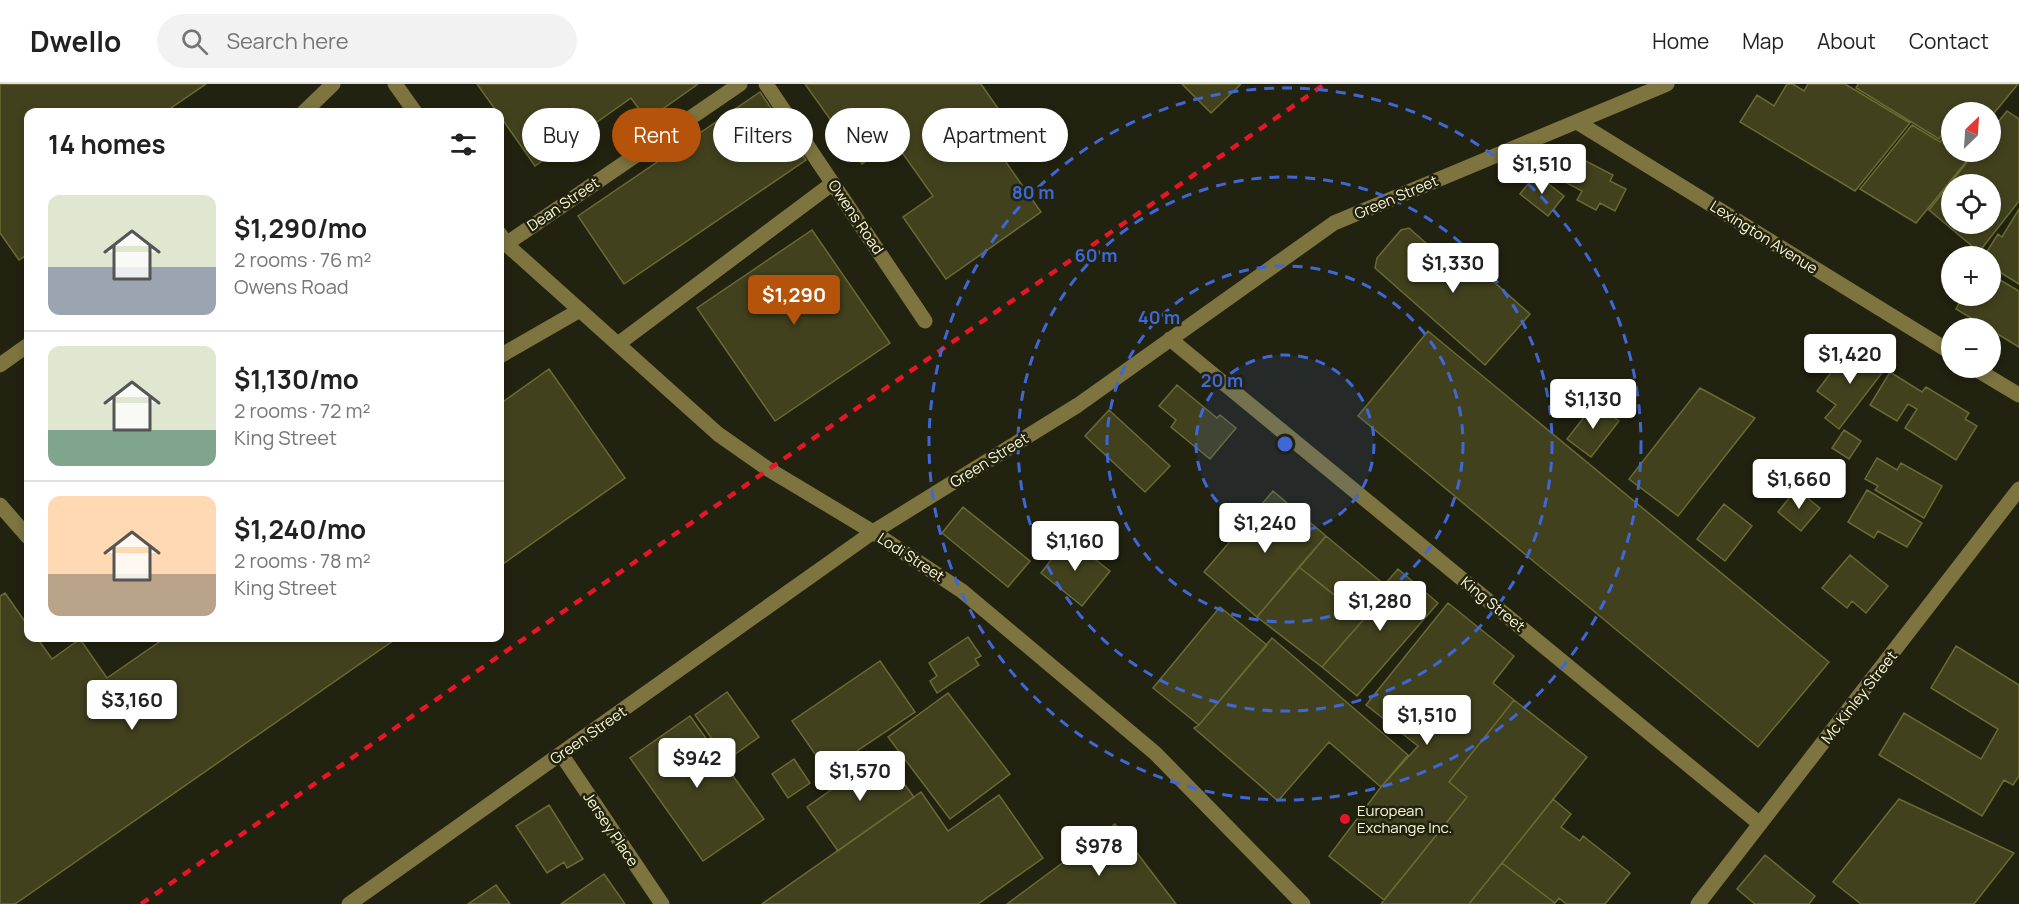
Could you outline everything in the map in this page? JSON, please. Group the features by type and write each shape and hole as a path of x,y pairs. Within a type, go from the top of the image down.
{"street":[{"path":"308,108 333,84"},
{"path":"395,84 412,108"},
{"name":"Dean Street","path":"504,238 740,84"},
{"name":"Owens Road","path":"766,84 925,321"},
{"name":"Green Street","path":"349,904 873,532 1078,405 1334,223 1667,84"},
{"name":"Lexington Avenue","path":"1577,122 1941,346"},
{"path":"618,344 832,183"},
{"name":"Lodi Street","path":"504,240 718,434 768,469 873,532 962,591 1155,753 1295,902"},
{"path":"504,354 580,310"},
{"name":"King Street","path":"1170,339 1760,824"},
{"path":"0,365 24,348"},
{"path":"1991,378 2019,395"},
{"name":"Mc Kinley Street","path":"1698,904 2019,489"},
{"path":"0,505 24,532"},
{"name":"Jersey Place","path":"561,754 662,904"}],"building":[{"path":"0,84 206,84 171,108 24,108 24,257 19,260 0,233"},
{"path":"477,84 698,84 664,108 638,108 631,98 617,108 612,108 612,111 600,120 600,108 522,108 522,147 504,122 504,108 494,108"},
{"path":"805,84 981,84 998,108 922,108 922,162 1006,162 1041,212 946,279 903,217 933,196 909,162 910,108 825,108 825,112"},
{"path":"1182,84 1241,84 1211,113"},
{"path":"1787,84 1793,84 1804,91 1808,84 1845,84 1910,123 1855,191 1740,122 1757,95 1774,106"},
{"path":"1858,84 2018,84 2001,105 2001,102 1941,102 1941,136 1939,139 1856,88"},
{"path":"760,92 771,108 737,108"},
{"path":"2007,111 2019,119 2019,201 2001,224 2001,174 1958,174 1967,162 2001,162 2001,118"},
{"path":"713,124 713,162 803,162 624,284 578,216 657,162 701,162 701,132"},
{"path":"1912,125 1941,141 1941,162 1966,162 1956,174 1941,174 1941,192 1916,223 1860,189"},
{"path":"1574,155 1613,175 1610,181 1626,189 1615,211 1600,203 1596,210 1577,200 1582,191 1561,180"},
{"path":"1536,174 1564,196 1548,216 1520,194"},
{"path":"1941,195 1941,220 1929,210"},
{"path":"2019,209 2019,284 2001,273 2001,246 1990,246 1998,234 2002,237"},
{"path":"1409,228 1447,262 1458,250 1530,314 1485,365 1375,268 1377,258 1401,230"},
{"path":"812,230 890,343 775,421 697,308"},
{"path":"1958,234 1993,234 1984,246 1972,246"},
{"path":"2001,280 2019,291 2019,347 2001,336 2001,318 1971,318 1956,309 1958,306 2001,306"},
{"path":"1428,331 1829,662 1758,747 1358,416"},
{"path":"1857,347 1885,369 1839,429 1825,418 1836,405 1817,391 1833,370 1836,373"},
{"path":"549,369 625,478 504,563 504,401"},
{"path":"1890,372 1922,392 1926,387 1969,413 1965,419 1977,426 1956,460 1905,428 1917,409 1908,404 1897,421 1870,405"},
{"path":"1177,385 1217,418 1220,415 1236,428 1210,459 1171,427 1176,420 1159,406"},
{"path":"1700,388 1755,418 1678,516 1629,479"},
{"path":"1595,403 1619,421 1591,457 1567,439"},
{"path":"1109,410 1170,466 1145,492 1085,436"},
{"path":"1844,430 1861,441 1849,459 1832,448"},
{"path":"1877,458 1897,470 1901,463 1942,486 1924,518 1875,490 1878,486 1865,479"},
{"path":"1796,489 1820,508 1801,531 1778,512"},
{"path":"1867,490 1922,523 1907,547 1878,531 1874,538 1848,522"},
{"path":"1273,491 1326,536 1257,617 1204,572"},
{"path":"1724,504 1752,526 1725,561 1697,539"},
{"path":"963,507 1030,561 1008,587 942,533"},
{"path":"1326,536 1385,585 1359,614 1299,567"},
{"path":"1068,538 1110,571 1082,606 1041,573"},
{"path":"1850,555 1888,586 1866,613 1852,601 1847,608 1822,588"},
{"path":"1299,567 1364,619 1322,667 1257,617"},
{"path":"1398,569 1438,603 1357,696 1322,667 1364,619 1359,614"},
{"path":"5,593 24,620 24,642 40,642 52,659 76,642 82,642 107,678 159,642 391,642 15,904 0,904 0,596"},
{"path":"1448,603 1514,656 1493,683 1514,700 1449,782 1467,797 1384,900 1329,856 1381,787 1418,746 1366,705"},
{"path":"1220,607 1267,645 1199,725 1153,688"},
{"path":"968,637 981,656 975,659 979,665 937,693 930,681 937,676 929,663"},
{"path":"1272,638 1408,755 1381,787 1329,742 1278,801 1194,728 1199,725"},
{"path":"1956,646 2019,685 2019,776 2013,785 2004,780 1982,816 1879,755 1904,713 1981,759 1998,729 1931,688"},
{"path":"880,661 915,712 827,771 792,721"},
{"path":"727,692 759,737 727,760 695,715"},
{"path":"948,693 1010,774 950,819 888,737"},
{"path":"1514,700 1587,757 1469,904 1381,904 1467,797 1449,782"},
{"path":"690,716 764,819 703,861 630,758"},
{"path":"882,754 914,797 838,851 807,807"},
{"path":"794,759 810,783 788,798 772,774"},
{"path":"921,792 948,831 999,795 1043,858 978,904 762,904"},
{"path":"1553,799 1571,814 1561,827 1580,841 1583,836 1630,873 1605,904 1566,904 1559,898 1555,903 1502,863"},
{"path":"1899,799 2014,853 1974,904 1861,904 1833,882"},
{"path":"549,805 583,859 567,868 564,862 547,873 516,826"},
{"path":"1115,824 1176,904 1007,904"},
{"path":"1765,855 1815,896 1809,904 1755,904 1737,889"},
{"path":"1502,863 1555,903 1469,904"},
{"path":"604,874 625,904 561,904"},
{"path":"496,885 510,904 468,904"}],"railway":[{"path":"141,904 1325,84"}],"place":[{"name":"European Exchange Inc.","path":"1345,819"}]}
